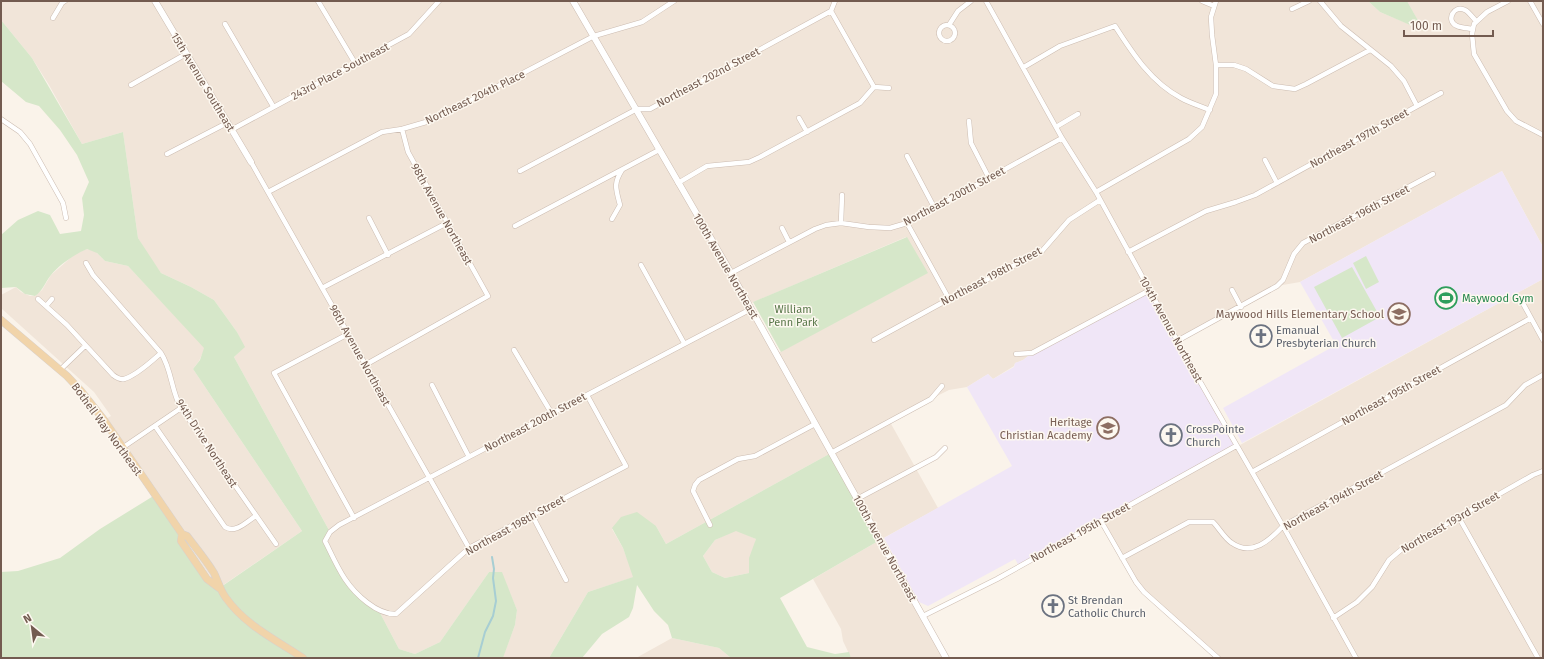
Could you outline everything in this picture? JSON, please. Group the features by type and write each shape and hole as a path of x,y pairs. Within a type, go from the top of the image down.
{"main road":[{"name":"Bothell Way Northeast","path":"1,320 60,370 81,391 182,534 187,536 215,575 219,588 226,599 250,624 303,658"}],"street":[{"path":"53,18 62,3 65,1"},
{"name":"15th Avenue Southeast","path":"155,1 251,162"},
{"path":"318,1 355,63"},
{"name":"243rd Place Southeast","path":"231,130 409,34 439,1"},
{"name":"100th Avenue Northeast","path":"573,1 731,273 946,658"},
{"name":"Northeast 204th Place","path":"268,192 382,132 402,129 433,120 594,36 642,22 674,1"},
{"path":"835,1 831,11 874,88"},
{"path":"949,25 958,11 971,1"},
{"name":"104th Avenue Northeast","path":"986,1 1024,66 1062,138 1096,192 1177,341 1283,526 1356,658"},
{"path":"1096,192 1189,140 1202,127 1216,94 1216,65 1211,17 1215,3 1202,1"},
{"path":"1292,9 1309,1"},
{"path":"1320,1 1341,26 1391,66 1404,81 1417,106"},
{"path":"1508,1 1487,12 1474,25 1472,34 1474,54 1506,111 1516,121 1543,135"},
{"path":"1530,1 1543,24"},
{"path":"1462,9 1467,11 1474,25 1459,27 1454,25 1451,20 1452,14 1455,10 1462,9"},
{"name":"Northeast 202nd Street","path":"520,171 637,109 650,109 831,11"},
{"path":"225,24 273,106"},
{"path":"1024,66 1060,46 1115,26 1143,68 1160,83 1181,98 1210,110"},
{"path":"1216,65 1234,65 1246,68 1273,86 1295,89 1370,50"},
{"path":"131,85 186,54"},
{"path":"678,183 707,166 749,162 860,103 874,88 889,88"},
{"name":"Northeast 197th Street","path":"1128,252 1206,211 1255,195 1441,93"},
{"path":"1056,127 1078,114"},
{"path":"799,118 807,132"},
{"path":"1,119 17,129 30,144 63,203 66,218"},
{"path":"969,121 971,143 989,178"},
{"path":"167,154 228,123"},
{"name":"98th Avenue Northeast","path":"365,365 488,296 408,152 402,129"},
{"name":"Northeast 200th Street","path":"731,273 789,242 826,225 841,223 868,227 890,228 907,223 1062,138"},
{"path":"515,226 659,150"},
{"path":"907,156 934,207"},
{"path":"1265,160 1277,183"},
{"name":"96th Avenue Northeast","path":"251,162 469,548"},
{"path":"612,219 620,205 615,187 616,179 623,169"},
{"name":"Northeast 196th Street","path":"1177,341 1277,286 1283,280 1294,254 1303,243 1432,174"},
{"path":"841,223 842,195"},
{"name":"Northeast 198th Street","path":"874,340 1042,251 1069,220 1100,200"},
{"path":"369,218 388,255"},
{"path":"907,223 949,299"},
{"path":"322,288 448,224"},
{"path":"782,228 789,242"},
{"name":"94th Drive Northeast","path":"86,263 93,275 161,353 166,362 176,396 182,408 276,544"},
{"path":"641,265 684,343"},
{"path":"1016,354 1032,352 1150,290"},
{"path":"1232,290 1241,307"},
{"path":"1520,298 1543,340"},
{"path":"38,299 67,325 85,346 118,379 130,377 161,353"},
{"path":"46,306 52,299"},
{"name":"Northeast 200th Street","path":"396,614 388,614 379,611 360,596 345,580 325,541 330,532 339,525 750,309"},
{"name":"Northeast 195th Street","path":"1252,472 1530,318"},
{"path":"348,334 274,373 354,518"},
{"path":"60,370 85,346"},
{"path":"514,350 552,414"},
{"name":"Northeast 194th Street","path":"1122,558 1189,522 1213,522 1231,543 1243,548 1253,548 1264,544 1283,526 1506,405 1526,385 1543,375"},
{"path":"432,385 469,457"},
{"path":"831,453 931,399 942,386"},
{"name":"Northeast 198th Street","path":"396,614 469,548 626,466 587,395"},
{"path":"122,448 182,408"},
{"path":"710,525 694,491 695,485 699,480 738,459 755,456 815,424"},
{"path":"155,426 225,527 229,529 237,528 256,516"},
{"name":"Northeast 195th Street","path":"923,616 997,579 1236,446"},
{"path":"857,499 936,457 945,448"},
{"name":"Northeast 193rd Street","path":"1333,618 1357,602 1372,587 1389,560 1402,549 1458,516 1543,471"},
{"path":"532,515 566,580"},
{"path":"1458,516 1538,658"},
{"path":"1101,521 1136,582 1144,592 1218,658"}],"shaded area":[{"path":"1,1 573,1 577,6 582,1 1368,1 1380,12 1423,30 1407,1 1543,1 1543,247 1502,171 1300,282 1277,286 1177,341 1032,353 993,379 988,374 967,387 949,390 890,422 938,508 880,540 831,453 666,544 656,526 612,529 623,548 634,577 588,592 549,658 503,657 515,625 517,610 501,572 489,572 440,642 415,654 399,649 379,611 345,580 325,541 330,532 234,357 244,347 237,332 214,300 161,273 138,238 123,132 82,144 32,58 1,20","holes":["906,237 927,273 776,354 749,304"]},
{"name":"Maywood Hills Elementary School","path":"1502,171 1543,247 1543,279 1242,443 1223,408 1336,345 1300,282"},
{"path":"86,249 95,251 105,261 128,266 205,348 199,361 193,369 302,531 219,588 115,445 104,420 111,416 94,392 1,308 1,295 16,287 21,292 30,296 35,296 42,290 51,275 75,254"},
{"path":"1543,279 1543,658 1218,658 1144,592 1101,521"},
{"name":"Heritage Christian Academy","path":"1150,290 1198,373 1236,446 1019,566 1015,559 928,606 919,602 884,538 1012,466 967,387 988,374 993,379 1014,367 1015,363 1023,360 1032,353"},
{"path":"736,530 756,539 749,573 725,578 712,572 703,556 715,540"},
{"path":"880,540 946,658 851,658 843,641 841,629 813,579"},
{"path":"672,638 719,648 731,658 636,658"}],"green space":[{"path":"1368,1 1407,1 1424,31 1380,12"},
{"path":"1,20 32,58 82,144 123,132 138,238 161,273 214,300 237,332 245,347 234,357 330,532 325,541 345,580 379,611 399,649 415,654 440,642 489,572 502,572 517,610 515,625 503,658 1,658 1,572 18,571 60,558 100,529 155,495 218,589 302,531 193,369 200,360 204,348 128,266 105,261 97,253 87,249 58,267 40,292 35,296 25,294 16,287 1,288 1,235 18,220 38,211 50,215 60,234 81,231 84,215 82,198 89,182 77,155 60,130 39,106 26,102 1,81"},
{"name":"William Penn Park","path":"907,237 928,273 781,352 753,302"},
{"path":"1366,256 1379,282 1366,289 1353,263"},
{"path":"1352,267 1380,317 1342,338 1314,287"},
{"path":"831,453 880,540 780,598 807,647 835,654 849,652 851,658 731,658 719,648 672,638 668,625 654,611 637,585 633,608 629,617 602,634 582,658 549,658 588,592 633,577 623,548 612,528 621,517 637,512 656,526 666,544","holes":["736,531 756,539 749,558 749,573 725,578 712,572 703,556 715,540"]}],"waterway":[{"path":"478,658 485,632 493,616 496,601 492,557"}],"place":[{"name":"Maywood Gym","path":"1446,298"},
{"name":"Maywood Hills Elementary School","path":"1399,314"},
{"name":"Emanual Presbyterian Church","path":"1261,336"},
{"name":"Heritage Christian Academy","path":"1108,428"},
{"name":"CrossPointe Church","path":"1171,435"},
{"name":"St Brendan Catholic Church","path":"1053,606"}]}
